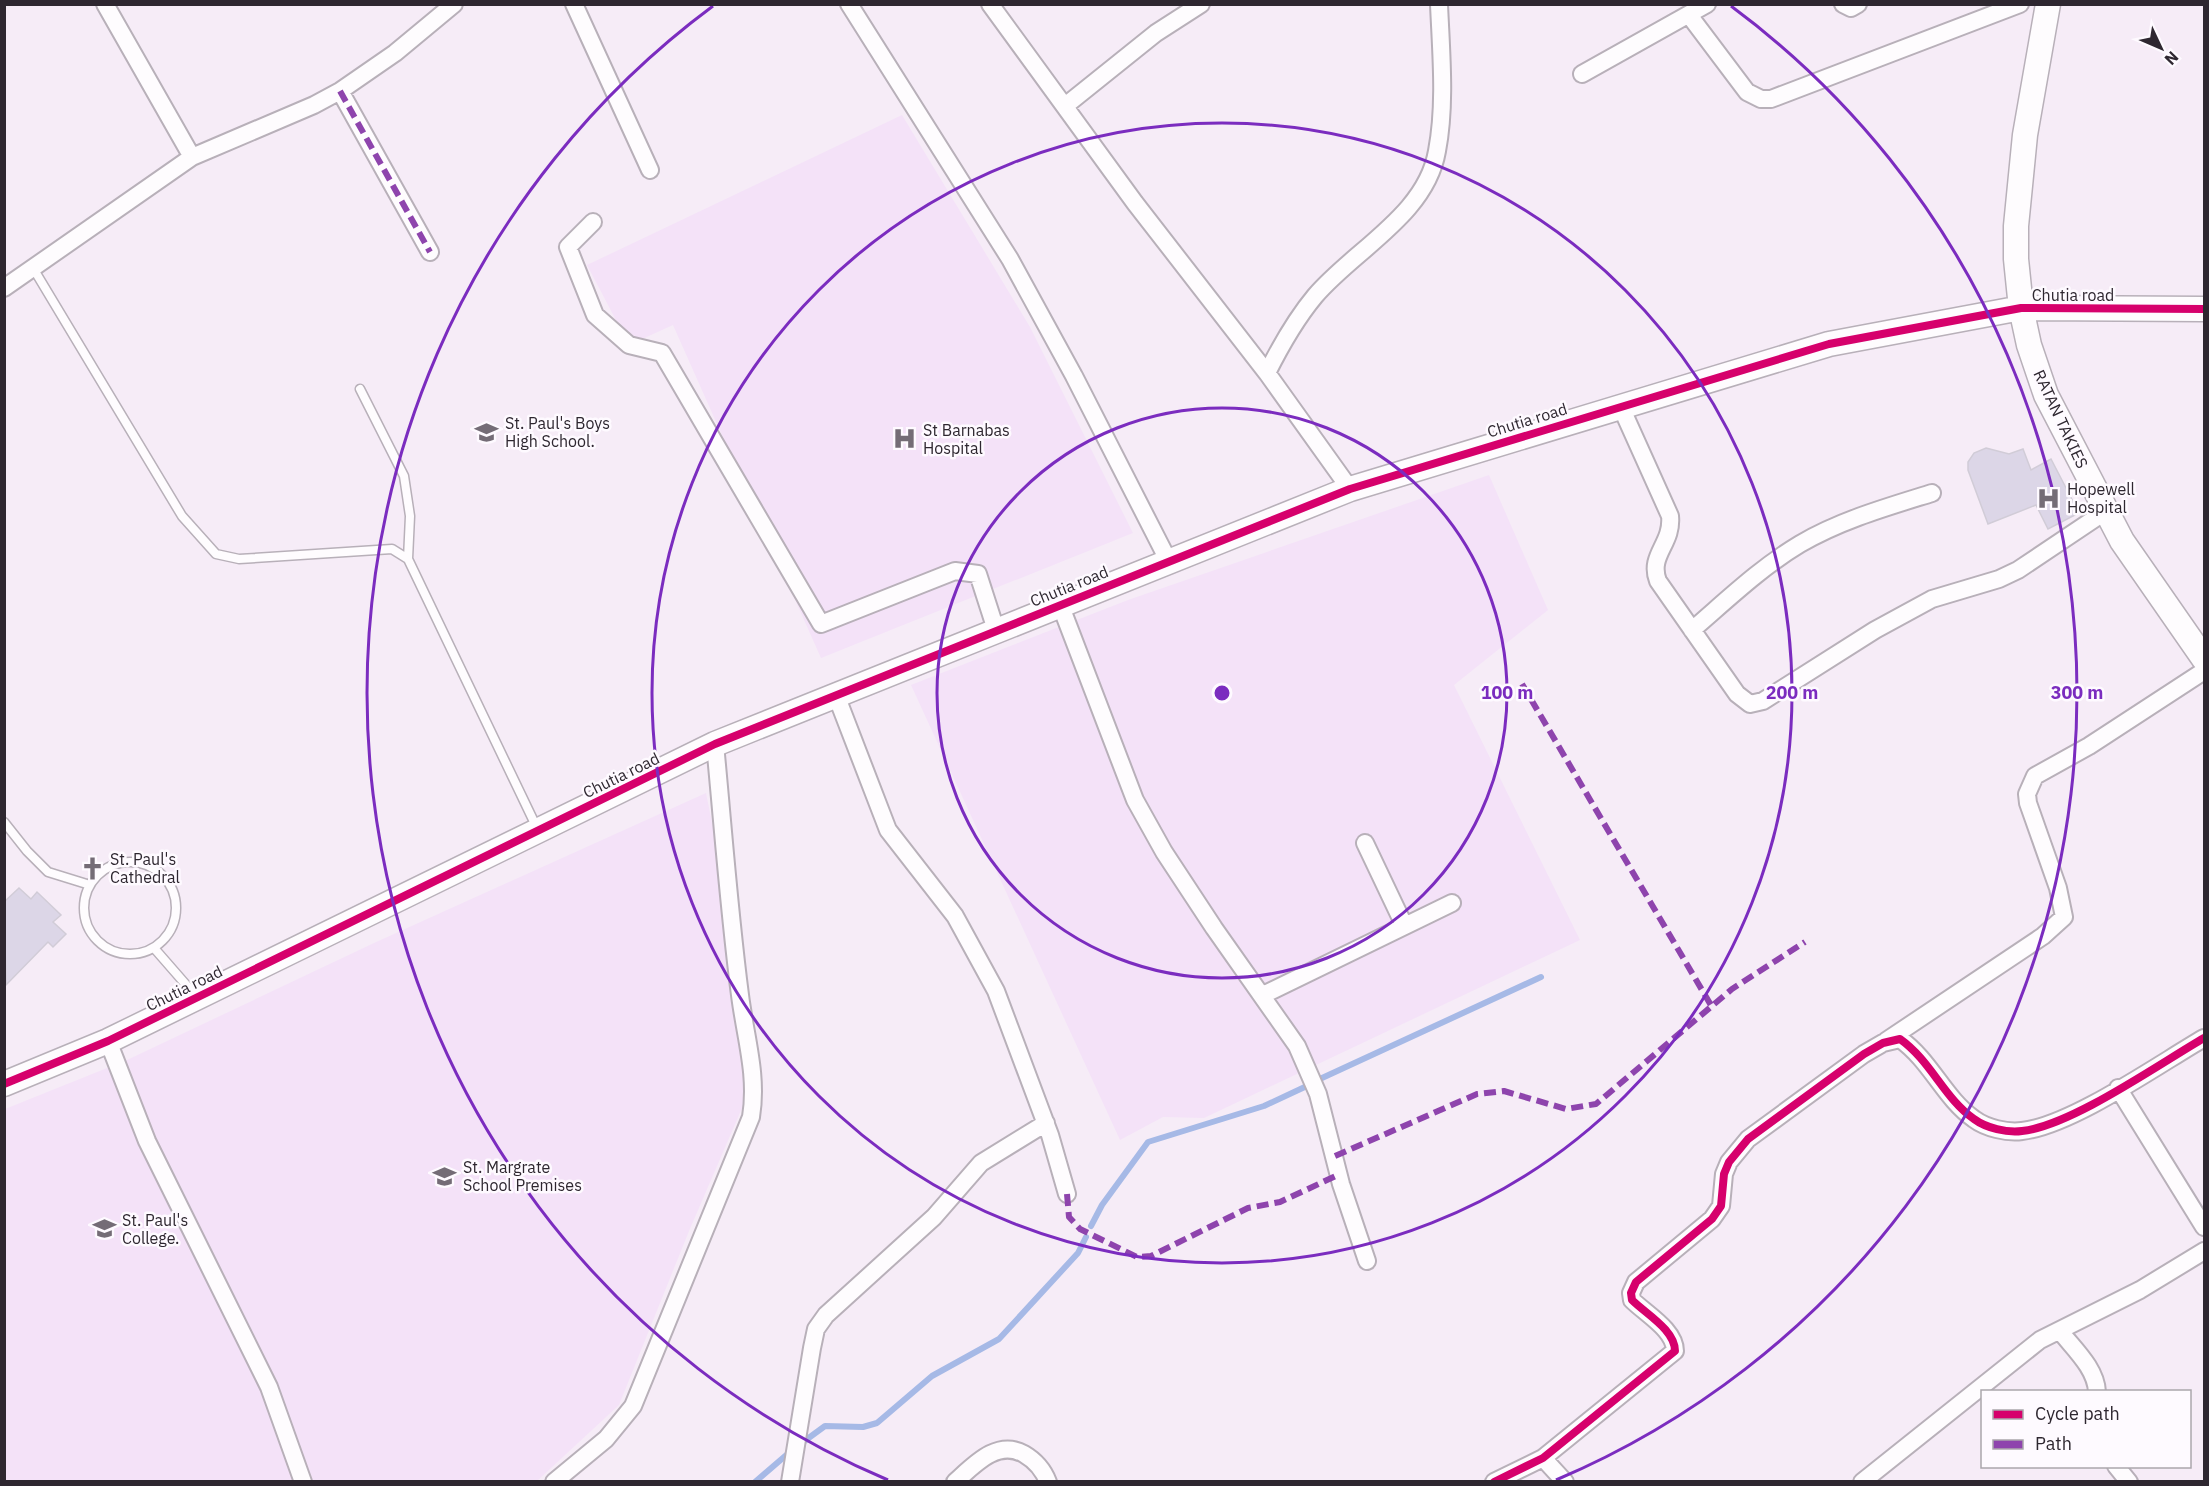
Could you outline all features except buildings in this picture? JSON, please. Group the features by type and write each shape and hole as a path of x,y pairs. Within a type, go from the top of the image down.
{"street":[{"path":"105,4 192,157"},
{"path":"4,288 192,157 314,105 340,91 395,54 453,4"},
{"path":"574,4 650,170"},
{"path":"849,4 1010,259 1074,375 1168,560"},
{"path":"990,4 1267,373 1350,489"},
{"path":"1065,106 1156,33 1202,4"},
{"path":"1267,373 1287,332 1316,295 1404,211 1426,184 1437,152 1442,105 1440,4"},
{"path":"1582,74 1707,4"},
{"path":"1842,4 1851,8 1858,4"},
{"path":"1689,15 1747,92 1761,99 1772,99 2020,4"},
{"name":"RATAN TAKIES","path":"2048,4 2019,188 2016,259 2021,308 2042,386 2106,511 2122,541 2205,659"},
{"path":"340,91 430,252"},
{"path":"593,222 568,247 595,315 629,345 662,353 821,624 956,571 978,574 996,630"},
{"name":"Chutia road","path":"4,1084 108,1041 715,744 1168,560 1350,489 1829,345 2021,308 2205,309"},
{"path":"1621,407 1670,516 1671,530 1656,560 1654,572 1692,630 1743,700 1750,704 1763,701 1875,630 1932,599 1999,579 2018,570 2106,511"},
{"path":"1692,630 1762,570 1801,543 1848,520 1932,493"},
{"path":"1060,604 1135,800 1164,852 1214,928 1297,1046 1318,1094 1341,1184 1367,1261"},
{"path":"1494,1482 1543,1458 1675,1351 1675,1344 1670,1335 1632,1300 1631,1293 1636,1282 1712,1219 1721,1206 1724,1174 1729,1162 1748,1139 1883,1043 2043,936 2064,917 2058,888 2028,803 2027,794 2035,776 2090,746 2205,670"},
{"path":"836,695 888,830 955,916 988,974 1009,1021 1046,1123 1067,1194"},
{"path":"554,1482 606,1439 633,1406 751,1117 754,1095 753,1066 740,995 715,744"},
{"path":"1365,843 1404,925"},
{"path":"1263,995 1452,903"},
{"path":"1883,1043 1900,1040 1911,1047 1933,1070 1962,1110 1976,1121 2006,1131 2023,1131 2050,1125 2205,1038"},
{"path":"108,1041 147,1141 269,1387 303,1482"},
{"path":"2118,1088 2205,1227"},
{"path":"790,1482 816,1329 826,1315 934,1218 981,1163 1046,1123"},
{"path":"1862,1482 2040,1340 2140,1290 2205,1251"},
{"path":"2060,1330 2088,1366 2095,1378 2097,1390"},
{"path":"955,1482 980,1460 1002,1449 1017,1450 1033,1459 1044,1471 1048,1482"},
{"path":"1543,1458 1565,1482"},
{"path":"2117,1468 2129,1482"}],"lane":[{"path":"33,268 182,516 216,554 239,559 392,549 408,559"},
{"path":"360,389 404,476 410,516 408,559 539,830"},
{"path":"4,822 27,851 48,872 90,885"},
{"path":"138,863 159,872 172,889 176,911 170,932 154,948 144,953 122,954 111,951 93,937 88,928 84,906 90,885 106,869 116,864 138,863"},
{"path":"154,948 197,997"}],"shaded area":[{"name":"St Barnabas Hospital","path":"902,115 1030,327 1133,533 821,658 673,325 629,345 587,265"},
{"path":"1489,475 1548,610 1454,685 1580,940 1204,1118 1163,1117 1120,1140 911,685 1128,600"},
{"name":"St. Margrate School Premises","path":"706,793 761,1064 689,1231 619,1405 537,1481 5,1482 5,1109 127,1060 374,943"}],"waterway":[{"path":"1322,1078 1541,977"},
{"path":"1091,1226 1102,1205 1148,1142 1264,1106 1309,1085"},
{"path":"799,1445 825,1426 863,1427 877,1423 932,1376 999,1339 1078,1253 1086,1237"},
{"path":"755,1482 791,1451"}],"marked path":[{"path":"340,91 430,252"},
{"path":"1522,684 1712,1007"},
{"path":"1335,1156 1477,1094 1504,1091 1566,1109 1596,1104 1732,989 1805,942"},
{"path":"1067,1194 1069,1217 1080,1229 1137,1257 1151,1256 1248,1208 1280,1202 1340,1174"}],"cycle path":[{"path":"4,1084 108,1041 715,744 1350,489 1829,344 2021,308 2204,309"},
{"path":"1494,1482 1543,1458 1675,1351 1674,1343 1665,1329 1632,1300 1631,1293 1636,1282 1712,1219 1721,1206 1724,1174 1729,1162 1748,1139 1864,1054 1883,1043 1900,1039 1920,1058 1954,1101 1974,1119 1991,1127 2022,1131 2042,1127 2089,1106 2140,1078 2204,1038"}],"place":[{"name":"St. Paul's Boys High School.","path":"487,432"},
{"name":"St Barnabas Hospital","path":"905,439"},
{"name":"Hopewell Hospital","path":"2049,498"},
{"name":"St. Paul's Cathedral","path":"92,868"},
{"name":"St. Margrate School Premises","path":"445,1176"},
{"name":"St. Paul's College.","path":"104,1229"}]}
